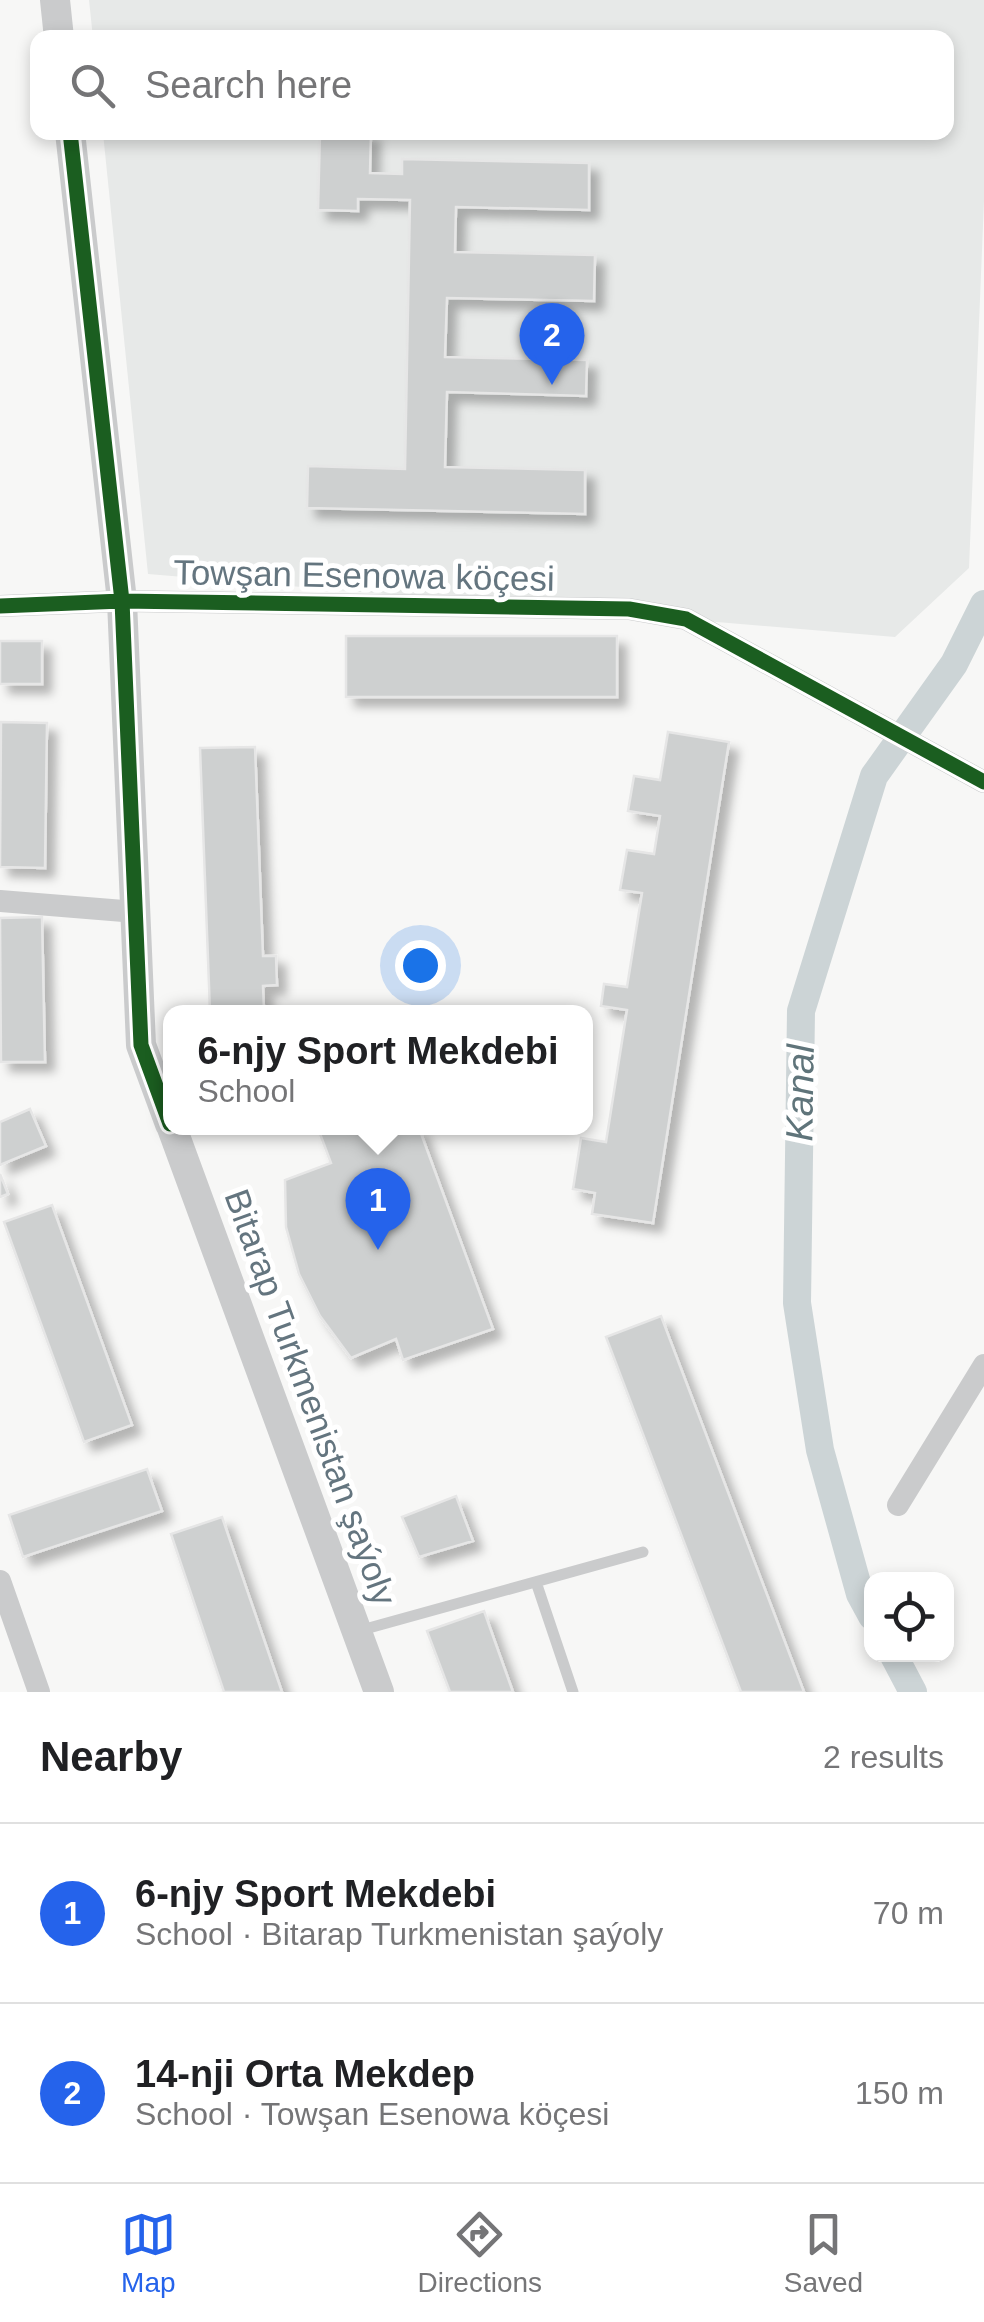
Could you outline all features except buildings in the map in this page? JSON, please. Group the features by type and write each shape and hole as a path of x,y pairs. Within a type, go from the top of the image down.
{"street":[{"path":"55,0 58,30"},
{"name":"Bitarap Turkmenistan şaýoly","path":"71,140 122,600 141,1046 163,1105"},
{"name":"Towşan Esenowa köçesi","path":"0,606 122,600 629,609 686,619 984,782"},
{"path":"0,902 136,912"},
{"name":"Bitarap Turkmenistan şaýoly","path":"174,1135 380,1692"},
{"path":"898,1505 984,1365"},
{"path":"0,1581 38,1692"}],"lane":[{"path":"358,1632 643,1552"},
{"path":"536,1582 573,1692"}],"shaded area":[{"path":"89,0 984,0 984,201 969,568 895,637 148,574 104,140 954,140 954,30 92,30"}],"waterway":[{"name":"Kanal","path":"864,1601 820,1450 797,1303 801,1011 874,776 954,664 984,604"},
{"name":"Kanal","path":"897,1662 913,1692"}],"cycle path":[{"path":"71,140 122,601 141,1045 163,1105"},
{"path":"0,606 122,601 629,609 686,619 984,782"}],"place":[{"name":"14-nji Orta Mekdep","path":"552,385"},
{"name":"6-njy Sport Mekdebi","path":"378,1250"}]}
